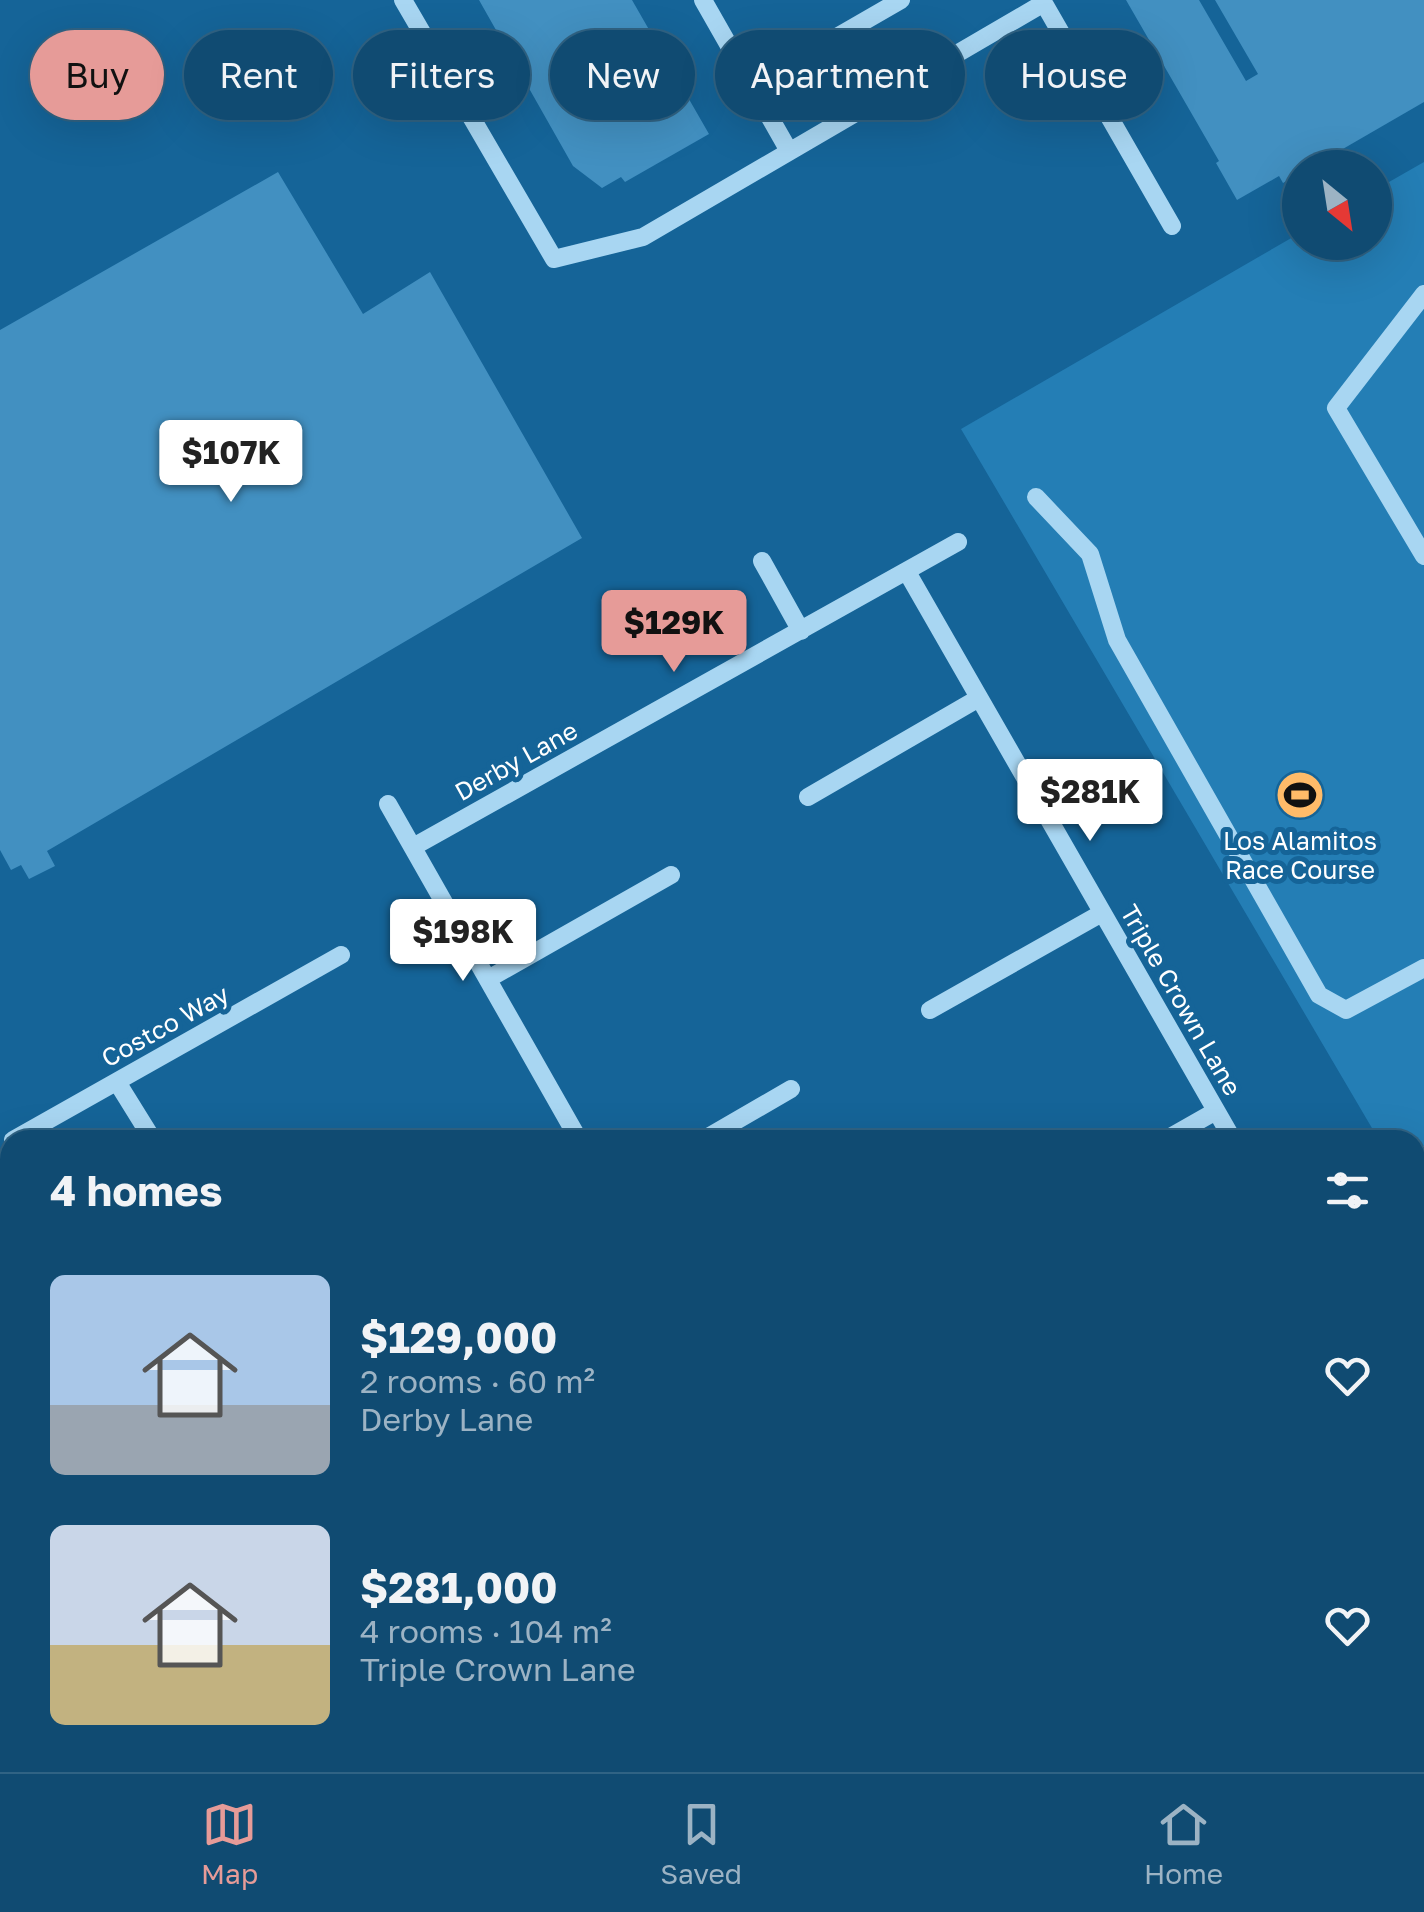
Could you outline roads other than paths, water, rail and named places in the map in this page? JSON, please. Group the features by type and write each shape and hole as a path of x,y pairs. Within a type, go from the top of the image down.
{"street":[{"path":"404,0 554,259 643,237 1043,2 1172,226"},
{"path":"703,0 720,30"},
{"path":"849,30 901,0"},
{"path":"771,120 789,151"},
{"path":"1424,294 1336,408 1424,556"},
{"path":"1036,497 1090,554 1117,640 1319,996 1346,1010 1424,968"},
{"name":"Derby Lane","path":"413,847 958,542"},
{"path":"762,561 801,631"},
{"name":"Triple Crown Lane","path":"907,572 1227,1130"},
{"path":"808,797 979,698"},
{"path":"388,804 573,1130"},
{"path":"488,979 672,874"},
{"path":"930,1010 1102,913"},
{"name":"Costco Way","path":"32,1130 340,955"},
{"path":"117,1082 147,1130"},
{"path":"720,1130 791,1089"},
{"path":"1183,1130 1216,1111"}],"place":[{"name":"Los Alamitos Race Course","path":"1300,795"}]}
